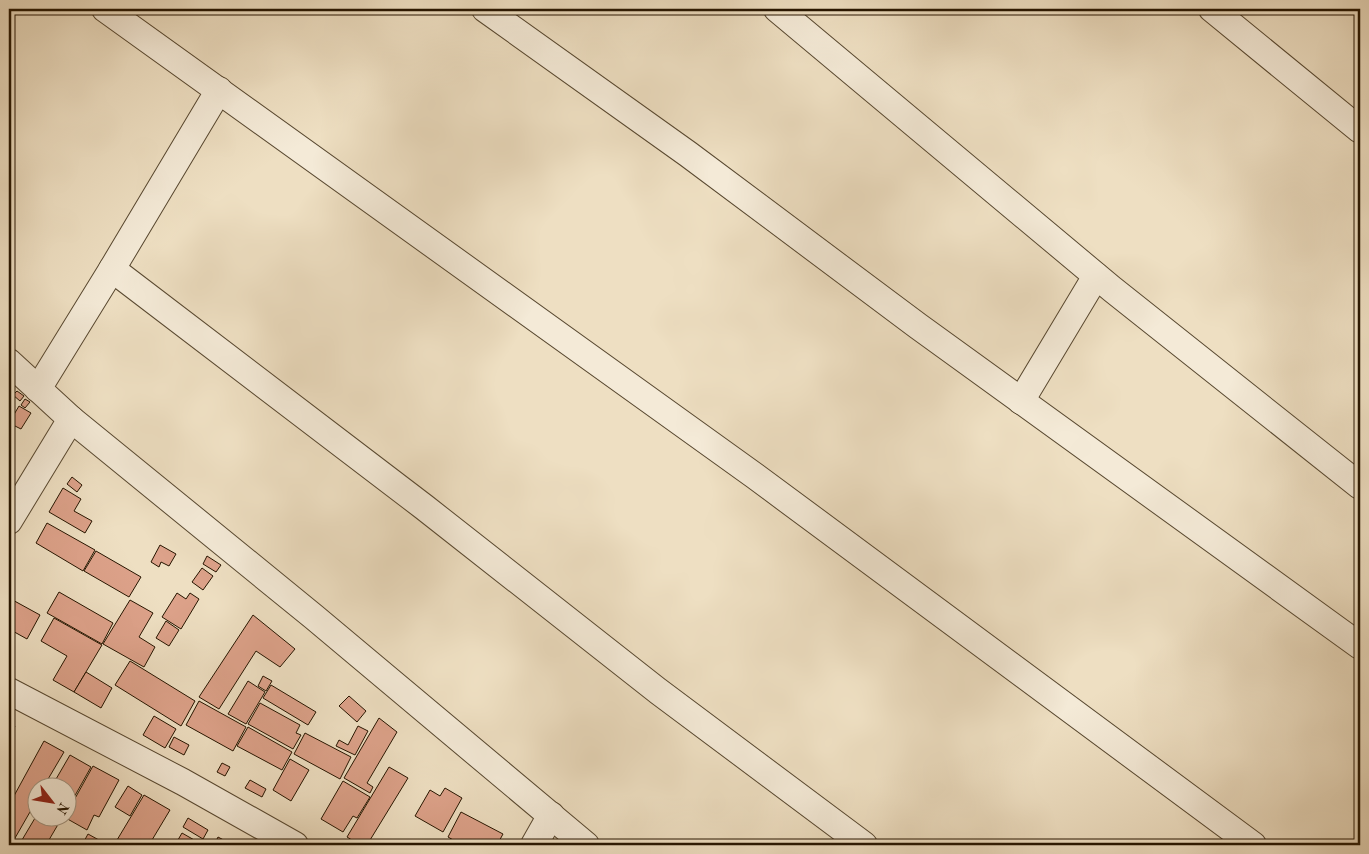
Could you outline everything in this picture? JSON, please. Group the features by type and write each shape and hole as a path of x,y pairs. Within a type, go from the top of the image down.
{"street":[{"path":"105,9 763,482 1253,845"},
{"path":"485,9 688,154 918,326 1360,646"},
{"path":"777,9 1096,276 1360,486"},
{"path":"1212,9 1360,130"},
{"path":"38,389 219,90"},
{"path":"112,269 424,507 658,691 864,845"},
{"path":"1021,401 1096,276"},
{"path":"9,362 71,419 314,617 586,845"},
{"path":"9,521 71,419"},
{"path":"9,691 183,782 295,845"},
{"path":"534,845 551,815"}],"building":[{"path":"9,382 13,385 9,392"},
{"path":"17,391 24,396 20,401 13,395"},
{"path":"25,399 30,402 25,408 21,405"},
{"path":"19,406 31,413 21,429 9,423"},
{"path":"72,477 82,485 77,492 67,484"},
{"path":"63,488 81,499 74,511 92,521 85,533 49,512"},
{"path":"47,523 95,550 83,571 36,543"},
{"path":"160,545 176,554 169,566 161,562 159,567 151,562"},
{"path":"96,551 141,577 129,597 84,571"},
{"path":"207,556 221,565 216,572 203,564"},
{"path":"202,568 213,576 203,590 192,582"},
{"path":"59,592 113,623 102,644 47,613"},
{"path":"177,593 186,599 190,593 199,599 181,629 162,617"},
{"path":"9,598 40,615 27,639 9,629"},
{"path":"130,600 153,613 139,637 155,647 144,667 103,644"},
{"path":"253,615 295,649 280,667 256,651 219,709 199,697"},
{"path":"54,618 102,645 74,692 53,680 67,656 41,641"},
{"path":"166,621 179,630 169,646 156,638"},
{"path":"130,661 195,701 181,726 115,685"},
{"path":"86,672 112,688 101,708 74,692"},
{"path":"263,676 272,681 266,691 258,686"},
{"path":"248,681 265,692 246,724 228,714"},
{"path":"271,685 316,712 308,725 263,698"},
{"path":"349,696 366,711 357,722 339,706"},
{"path":"199,701 246,727 233,751 186,725"},
{"path":"260,703 300,725 296,733 301,735 293,749 248,724"},
{"path":"154,716 176,729 165,748 143,735"},
{"path":"379,718 397,732 367,783 373,787 370,793 344,778"},
{"path":"9,722 15,726 9,737"},
{"path":"358,726 368,731 355,755 336,746 339,740 348,745"},
{"path":"248,727 292,752 282,770 237,746"},
{"path":"305,733 351,757 340,779 294,754"},
{"path":"174,737 189,745 184,755 169,747"},
{"path":"44,741 64,752 50,776 28,776 28,815 11,845 9,845 9,805"},
{"path":"70,755 91,767 78,790 78,776 58,776"},
{"path":"290,759 309,770 291,801 273,790"},
{"path":"222,763 230,767 225,776 217,772"},
{"path":"93,766 119,780 99,817 94,815 87,830 78,825 78,793"},
{"path":"389,767 408,778 367,845 360,845 347,837"},
{"path":"250,780 266,789 262,797 245,788"},
{"path":"343,781 370,797 357,818 353,816 343,832 321,819"},
{"path":"128,786 142,795 130,816 115,807"},
{"path":"445,788 462,798 443,832 415,816 430,790 440,796"},
{"path":"144,795 170,810 149,845 114,845"},
{"path":"461,812 503,834 497,845 462,845 448,837"},
{"path":"188,818 208,830 203,839 183,827"},
{"path":"30,826 57,826 46,845 19,845"},
{"path":"182,833 203,845 175,845"},
{"path":"88,834 108,845 82,845"},
{"path":"218,837 233,845 214,845"},
{"path":"446,840 456,845 443,845"}]}
